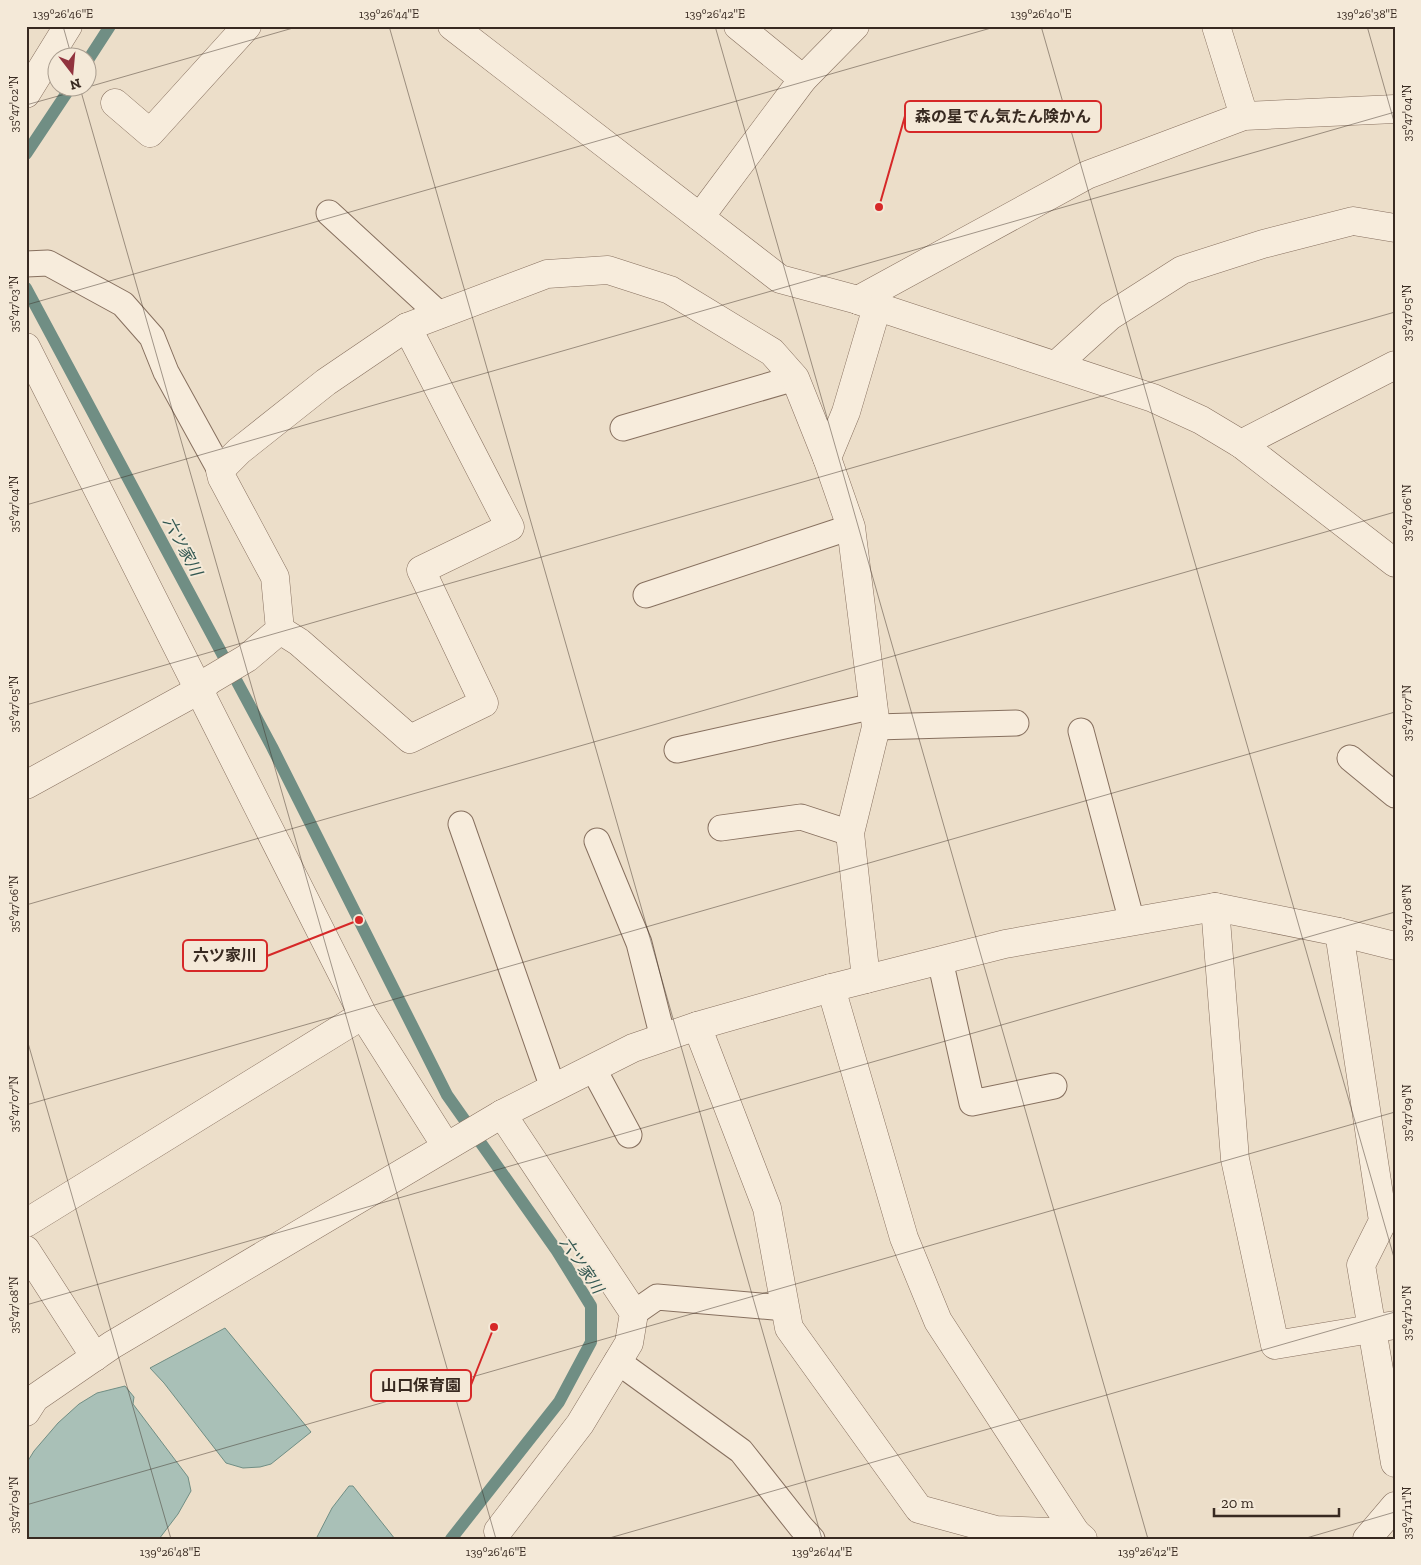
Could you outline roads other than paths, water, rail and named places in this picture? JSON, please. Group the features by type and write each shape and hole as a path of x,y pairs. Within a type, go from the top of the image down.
{"street":[{"path":"26,94 68,26"},
{"path":"115,103 150,133 247,26"},
{"path":"452,26 780,279 868,304 1153,398 1201,420 1241,444 1395,563"},
{"path":"738,26 803,79"},
{"path":"700,217 803,79 855,26"},
{"path":"1216,26 1244,116"},
{"path":"827,458 846,412 868,304 1087,175 1244,116 1395,109"},
{"path":"1056,366 1110,316 1182,270 1263,244 1353,221 1395,228"},
{"path":"280,630 275,577 222,478 220,470 239,451 326,382 407,327 547,274 608,270 670,290 772,352 795,378 827,458 850,527 875,717 850,833 866,980"},
{"path":"280,630 299,642 410,739 484,703 421,570 510,527 407,327"},
{"path":"26,347 205,685 363,1015 448,1145"},
{"path":"1241,444 1395,365"},
{"path":"26,784 205,685 247,658 280,630"},
{"path":"1216,907 1235,1159 1275,1345 1383,1327"},
{"path":"26,1412 35,1398 120,1340 448,1145 499,1116 633,1048 698,1026 831,988 1005,944 1216,907 1339,932 1395,946"},
{"path":"1339,932 1383,1221 1361,1264 1383,1327 1395,1463"},
{"path":"831,988 904,1238 938,1321 1080,1536"},
{"path":"26,1223 363,1015"},
{"path":"698,1026 767,1208 789,1328 919,1508 996,1530 1080,1536"},
{"path":"498,1531 580,1424 629,1343 634,1313 499,1116"},
{"path":"26,1250 95,1357"},
{"path":"1367,1539 1395,1506"}],"lane":[{"path":"329,213 440,314"},
{"path":"37,263 122,304 152,337 166,372 220,470"},
{"path":"623,428 795,378"},
{"path":"646,595 850,527"},
{"path":"677,750 875,717 1016,723"},
{"path":"1081,731 1132,922"},
{"path":"1350,758 1395,795"},
{"path":"721,828 801,817 850,833"},
{"path":"461,824 553,1088"},
{"path":"598,841 639,943 663,1038"},
{"path":"940,960 972,1103 1054,1086"},
{"path":"593,1068 629,1135"},
{"path":"634,1313 657,1297 785,1308"},
{"path":"618,1361 741,1451 802,1535"}],"waterway":[{"name":"六ツ家川","path":"96,48 110,26"},
{"name":"六ツ家川","path":"26,154 63,98"},
{"name":"六ツ家川","path":"26,288 272,747 447,1095 557,1251 591,1306 591,1342 559,1402 451,1539"}],"place":[{"name":"森の星でん気たん険かん","path":"879,207"},
{"name":"六ツ家川","path":"359,920"},
{"name":"山口保育園","path":"494,1327"}]}
